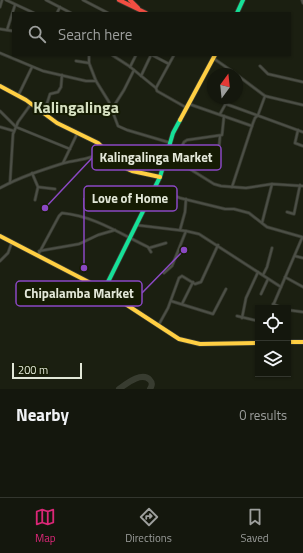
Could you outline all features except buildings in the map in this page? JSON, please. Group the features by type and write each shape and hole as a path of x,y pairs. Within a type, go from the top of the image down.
{"main road":[{"path":"119,0 144,12"},
{"path":"130,0 140,10"},
{"path":"237,12 243,0"},
{"path":"104,290 160,177 174,134 213,56"},
{"path":"0,86 31,104 57,123 77,134 96,141 105,149 117,164 126,169 160,177"},
{"path":"0,236 39,253 104,290 179,339 194,344 255,343"},
{"path":"291,342 303,342"}],"street":[{"path":"0,7 2,0"},
{"path":"6,0 32,12"},
{"path":"46,0 69,12"},
{"path":"83,0 106,12"},
{"path":"13,12 15,4"},
{"path":"58,12 60,7"},
{"path":"7,30 12,14"},
{"path":"0,29 12,31"},
{"path":"0,53 32,67 86,81 96,81"},
{"path":"89,56 89,63 96,81 112,109 116,122 122,128 171,143"},
{"path":"114,56 134,70 156,88 157,91 187,108"},
{"path":"130,67 136,56"},
{"path":"141,76 151,56"},
{"path":"153,56 169,64"},
{"path":"156,88 173,56"},
{"path":"213,56 229,68"},
{"path":"76,61 89,63"},
{"path":"260,66 268,74 303,82"},
{"path":"18,96 32,67"},
{"path":"112,109 134,70"},
{"path":"43,114 50,93 58,92 60,89 62,75"},
{"path":"243,79 265,96 303,105"},
{"path":"232,187 252,126 255,118 258,116 265,96"},
{"path":"10,184 14,131 31,104"},
{"path":"190,104 252,126"},
{"path":"220,114 226,104 303,132"},
{"path":"0,111 16,127 70,149"},
{"path":"219,148 224,116"},
{"path":"0,127 14,131"},
{"path":"298,130 295,143 303,146"},
{"path":"63,163 77,134"},
{"path":"174,162 182,146 187,140 215,135 220,136"},
{"path":"0,188 32,173 63,163 94,157 105,149"},
{"path":"166,159 189,168 216,185 246,188 272,184 302,186 294,214 287,212"},
{"path":"32,173 38,187 34,200"},
{"path":"262,223 272,184"},
{"path":"156,185 176,196 225,209 234,209 248,213 271,228 303,237 274,304"},
{"path":"38,187 55,190"},
{"path":"180,230 185,212 186,199"},
{"path":"39,253 62,213 79,215 115,230 149,248 151,252"},
{"path":"136,225 180,230 199,234 281,287"},
{"path":"39,253 78,244 98,235 115,230"},
{"path":"164,273 172,266 186,231"},
{"path":"0,261 8,253 12,242"},
{"path":"149,248 166,243"},
{"path":"158,326 171,301 179,278 182,276 197,284 201,282 218,245"},
{"path":"263,275 267,267 272,248"},
{"path":"295,256 303,258"},
{"path":"242,318 246,298 258,272"},
{"path":"285,277 303,287"},
{"path":"261,294 268,278"},
{"path":"182,304 193,282"},
{"path":"171,301 214,313 226,288"},
{"path":"291,310 303,312"},
{"path":"237,316 255,320"}],"taxiway":[{"path":"119,389 134,379 143,377 151,381 152,384 150,389"}],"traffic: fast":[{"path":"237,12 243,0"},
{"path":"104,290 160,177 173,133 180,120"}],"traffic: slow":[{"path":"180,120 214,56"},
{"path":"0,86 26,100 57,123 98,143 121,166 132,171 160,177"},
{"path":"0,236 104,290 179,339 200,344 255,343"},
{"path":"291,342 303,342"}],"traffic: jam":[{"path":"119,0 144,12"},
{"path":"130,0 138,8"}],"place":[{"name":"Kalingalinga Market","path":"45,208"},
{"name":"Chipalamba Market","path":"184,250"},
{"name":"Love of Home","path":"84,268"}],"district":[{"name":"Kalingalinga","path":"76,107"}]}
